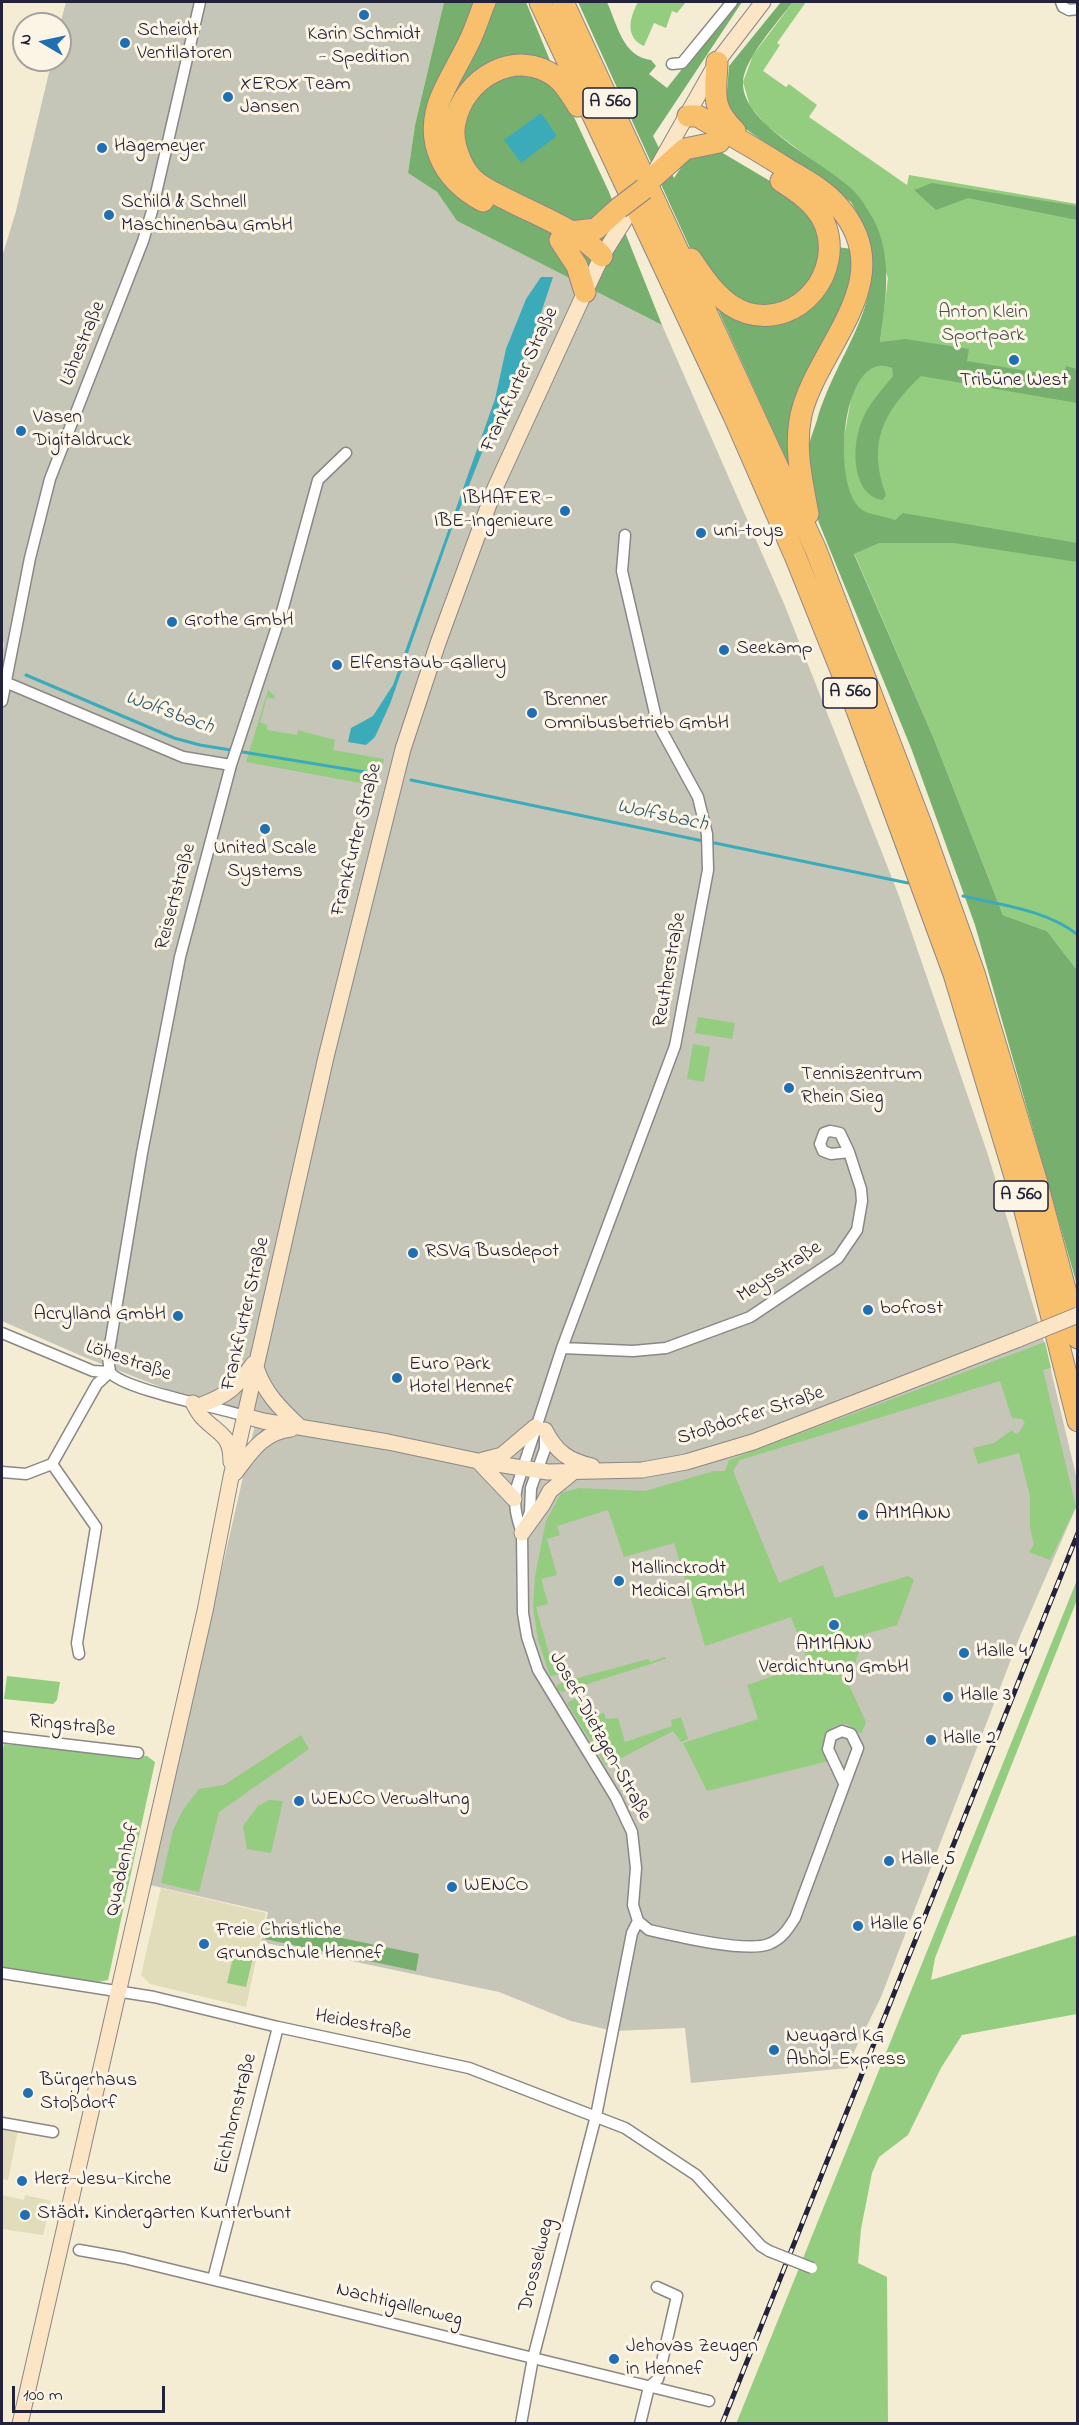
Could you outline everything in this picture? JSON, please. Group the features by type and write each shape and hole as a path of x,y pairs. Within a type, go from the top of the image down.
{"highway":[{"path":"485,2 470,40 440,98 435,134 438,153 445,170 457,184 476,197 565,236 596,229 685,149 719,142"},
{"name":"A 560","path":"540,2 641,190 858,710 950,963 1023,1203 1077,1421"},
{"name":"A 560","path":"563,2 816,550 922,827 974,973 1037,1183 1077,1338"},
{"path":"717,62 716,102 718,111 746,143"},
{"path":"602,256 584,252 565,236 472,178 461,160 456,145 454,126 458,109 476,82 504,66 540,68 565,85 641,190"},
{"path":"657,206 698,269 726,302 747,313 774,314 803,302 815,290 829,263 830,249 823,221 814,206 799,192 719,142 692,123 688,116 698,116 824,192 839,206 850,221 859,243 861,275 853,307 808,394 801,416 800,470 816,550"},
{"path":"565,236 585,292"}],"main road":[{"name":"Frankfurter Straße","path":"171,1756 212,1578 231,1477 326,1057 403,749 438,643 495,488 602,256 688,116 717,62 763,2"},
{"name":"Stoßdorfer Straße","path":"245,1416 529,1470 572,1473 642,1470 686,1462 753,1442 1077,1315"},
{"path":"231,1477 231,1453 226,1437 203,1419 197,1404 223,1396 234,1388 257,1362"},
{"path":"257,1362 260,1381 270,1398 300,1427"},
{"path":"231,1477 258,1443 279,1430 300,1427"},
{"path":"514,1499 478,1461 502,1455 540,1428 552,1444 574,1462 615,1472"},
{"path":"522,1533 550,1491 572,1473"},
{"name":"Quadenhof","path":"117,1993 171,1756"},
{"path":"20,2424 117,1993"}],"street":[{"name":"Löhestraße","path":"2,700 6,655 50,479 128,282 152,211 200,2"},
{"path":"672,64 682,63 732,2"},
{"path":"1060,2 1066,9 1077,9"},
{"name":"Reisertstraße","path":"110,1372 108,1357 133,1208 180,957 234,756 280,617 318,480 346,453"},
{"name":"Reutherstraße","path":"529,1470 544,1404 562,1348 675,1046 708,870 707,834 698,797 657,722 622,571 625,535"},
{"path":"5,682 183,757 234,756"},
{"name":"Meysstraße","path":"562,1348 633,1351 666,1347 750,1317 818,1273 838,1258 857,1230 860,1219 861,1189 849,1152"},
{"name":"Löhestraße","path":"2,1333 93,1371 110,1372 118,1379 197,1404 245,1416"},
{"path":"2,1472 26,1474 52,1464 97,1384 110,1372"},
{"name":"Reutherstraße","path":"514,1499 529,1470 545,1449 540,1428"},
{"path":"52,1464 96,1527 77,1643 79,1654"},
{"name":"Josef-Dietzgen-Straße","path":"529,1470 530,1512 522,1533 523,1613 527,1637 538,1670 616,1798 632,1832 636,1869 633,1905 638,1921"},
{"path":"514,1499 515,1515 522,1533"},
{"name":"Ringstraße","path":"2,1737 138,1753"},
{"path":"596,2116 632,1933 638,1921 649,1930 737,1946 755,1947 769,1944 783,1936 795,1918 844,1783"},
{"name":"Heidestraße","path":"2,1973 117,1993 154,1997 278,2027 469,2068 625,2128 696,2175 761,2246 812,2268"},
{"name":"Eichhornstraße","path":"213,2279 278,2027"},
{"name":"Drosselweg","path":"521,2424 533,2358 596,2116"},
{"path":"2,2123 53,2132"},
{"name":"Nachtigallenweg","path":"80,2250 213,2279 709,2401"},
{"path":"640,2424 649,2387 658,2379 677,2296 657,2287"}],"shaded area":[{"path":"66,2 444,2 415,125 408,173 437,192 457,221 662,325 785,606 899,896 988,1155 1045,1345 1077,1480 1077,1505 1020,1636 881,1997 848,2068 691,2083 685,2028 613,2031 571,2021 499,1992 261,1942 268,1912 150,1885 255,1424 84,1357 2,1321 2,659 4,643 2,642 2,257 16,211 49,72 72,72 72,12 63,12"},
{"name":"Freie Christliche Grundschule Hennef","path":"161,1888 266,1913 246,2007 150,1984 141,1975"},
{"name":"Städt. Kindergarten Kunterbunt","path":"2,2127 18,2130 8,2180 2,2179"},
{"name":"Städt. Kindergarten Kunterbunt","path":"2,2195 24,2200 25,2195 51,2201 43,2235 2,2229"}],"green space":[{"path":"444,2 526,2 567,102 609,192 662,325 457,221 437,192 408,173 415,125"},
{"path":"578,2 607,2 627,46 641,58 651,60 656,66 649,74 667,88 735,2 742,2 653,136 674,178 692,151 721,152 792,194 836,247 853,249 854,273 792,472"},
{"path":"638,2 686,2 677,13 672,11 666,28 654,23 644,46 634,37 630,26"},
{"path":"781,2 793,2 749,62 743,82 746,98 756,114 771,129 845,183 866,206 878,229 885,257 885,299 880,342 906,339 969,349 967,361 1063,377 1066,366 1077,369 1077,403 921,376 897,402 882,430 878,460 886,495 883,500 872,496 865,489 860,480 856,456 858,432 864,416 893,376 892,368 875,367 861,378 852,399 846,424 844,452 846,478 853,498 866,512 895,520 903,513 1077,543 1077,562 954,543 879,543 854,554 934,739 1003,915 1047,931 1077,970 1077,1285 975,925 911,748 819,523 808,469 809,443 827,392 862,314 870,288 871,262 866,233 851,202 737,123 726,104 729,66"},
{"name":"Anton Klein Sportpark","path":"793,2 806,2 777,43 780,45 763,71 786,87 789,84 817,105 809,117 907,185 909,175 1077,204 1077,970 1047,931 1003,915 934,739 854,553 838,471 853,388 881,342 888,278 857,194 767,126 750,106 743,82 753,55"},
{"path":"932,183 1077,206 1077,220 968,198 936,210 914,190"},
{"path":"268,690 275,696 274,699 267,697 260,722 267,725 267,730 297,735 298,730 335,740 333,750 384,759 377,786 246,762"},
{"path":"698,1017 735,1023 732,1039 695,1033"},
{"path":"693,1044 710,1047 704,1082 687,1079"},
{"path":"1045,1342 1051,1368 1043,1370 1076,1507 1050,1560 1029,1552 1034,1545 1030,1528 1030,1496 1019,1453 978,1464 973,1448 994,1443 1012,1430 1018,1434 1025,1422 1022,1419 1012,1418 1000,1381 740,1460 733,1471 779,1583 823,1565 835,1598 908,1576 914,1580 897,1625 865,1634 848,1683 866,1722 861,1734 847,1724 833,1727 829,1731 824,1748 829,1761 707,1791 683,1743 758,1719 747,1685 809,1664 791,1617 705,1646 674,1543 624,1557 608,1510 557,1526 560,1535 547,1539 557,1575 541,1579 548,1604 536,1607 553,1668 560,1672 558,1675 550,1676 538,1640 533,1607 535,1576 546,1521 561,1493 579,1488 645,1491 714,1471 725,1471 729,1460"},
{"path":"1077,1580 1077,1600 935,1958 931,1980 1077,1935 1077,2014 962,2035 941,2068 908,2135 879,2157 872,2173 861,2229 858,2263 887,2277 888,2423 736,2424"},
{"path":"665,1657 666,1659 562,1692 557,1690 557,1685 563,1682 648,1659 650,1662"},
{"path":"7,1676 60,1682 57,1700 53,1704 4,1699"},
{"path":"578,1697 585,1718 604,1713 606,1719 618,1718 625,1742 672,1726 671,1720 681,1717 688,1739 681,1742 673,1731 606,1766 567,1703"},
{"path":"301,1735 309,1749 219,1812 199,1892 161,1883 173,1830 183,1810 199,1789 224,1785"},
{"path":"4,1744 147,1756 155,1762 108,1980 98,1982 2,1968 2,1753"},
{"path":"269,1800 283,1801 271,1853 247,1849 243,1826 258,1806"},
{"path":"269,1923 419,1954 416,1971 265,1939"},
{"path":"234,1953 253,1957 246,1987 227,1983"}],"water":[{"path":"541,113 557,136 521,163 504,140"},
{"path":"541,277 553,277 533,337 494,422 451,531 390,704 375,737 366,745 348,742 351,728 373,716 393,685 495,399 506,349 526,299"}],"waterway":[{"name":"Wolfsbach","path":"26,675 174,738 200,745 377,774"},
{"name":"Wolfsbach","path":"411,780 703,841"},
{"name":"Wolfsbach","path":"710,842 908,883"},
{"name":"Wolfsbach","path":"963,896 1038,914 1078,935"}],"railway":[{"path":"722,2424 1078,1533"}],"place":[{"name":"Karin Schmidt - Spedition","path":"364,15"},
{"name":"Scheidt Ventilatoren","path":"125,43"},
{"name":"XEROX Team Jansen","path":"228,97"},
{"name":"Hagemeyer","path":"102,148"},
{"name":"Schild & Schnell Maschinenbau GmbH","path":"109,215"},
{"name":"Tribüne West","path":"1014,360"},
{"name":"Vasen Digitaldruck","path":"21,431"},
{"name":"IBHAFER - IBE-Ingenieure","path":"565,511"},
{"name":"uni-toys","path":"701,533"},
{"name":"Grothe GmbH","path":"172,622"},
{"name":"Seekamp","path":"724,650"},
{"name":"Elfenstaub-Gallery","path":"337,665"},
{"name":"Brenner Omnibusbetrieb GmbH","path":"532,713"},
{"name":"United Scale Systems","path":"265,829"},
{"name":"Tenniszentrum Rhein Sieg","path":"789,1088"},
{"name":"RSVG Busdepot","path":"413,1253"},
{"name":"bofrost","path":"868,1310"},
{"name":"Acrylland GmbH","path":"178,1316"},
{"name":"Euro Park Hotel Hennef","path":"397,1378"},
{"name":"AMMANN","path":"863,1515"},
{"name":"Mallinckrodt Medical GmbH","path":"619,1581"},
{"name":"AMMANN Verdichtung GmbH","path":"834,1625"},
{"name":"Halle 4","path":"964,1653"},
{"name":"Halle 3","path":"948,1697"},
{"name":"Halle 2","path":"931,1740"},
{"name":"WENCO Verwaltung","path":"299,1801"},
{"name":"Halle 5","path":"889,1861"},
{"name":"WENCO","path":"452,1887"},
{"name":"Halle 6","path":"858,1926"},
{"name":"Freie Christliche Grundschule Hennef","path":"204,1944"},
{"name":"Neugard KG Abhol-Express","path":"774,2050"},
{"name":"Bürgerhaus Stoßdorf","path":"28,2093"},
{"name":"Herz-Jesu-Kirche","path":"22,2181"},
{"name":"Städt. Kindergarten Kunterbunt","path":"25,2215"},
{"name":"Jehovas Zeugen in Hennef","path":"614,2359"}]}
